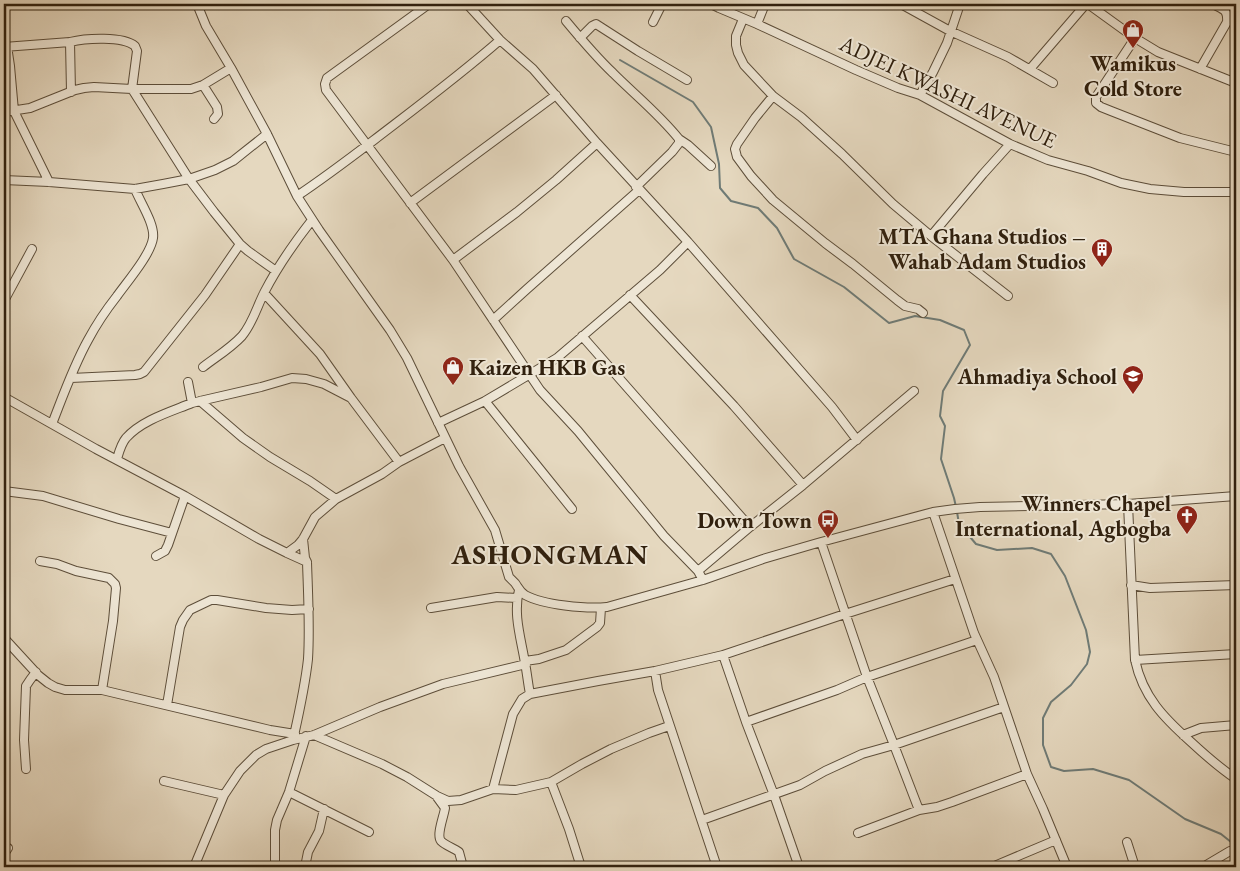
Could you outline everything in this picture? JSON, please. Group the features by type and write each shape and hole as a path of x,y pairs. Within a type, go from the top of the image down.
{"street":[{"path":"197,4 212,38 268,134 297,196 390,330 407,358 473,493 495,530 509,577 515,583 518,594 516,616 530,694"},
{"path":"429,4 327,78 326,90 453,260 529,375 550,402 578,431 664,536 698,571 703,580"},
{"path":"468,4 500,40 533,69 596,143 688,242 832,407 857,440"},
{"path":"653,22 662,4"},
{"name":"ADJEI KWASHI AVENUE","path":"711,4 856,70 920,95 1010,144 1048,160 1088,171 1121,183 1150,189 1184,192 1236,192"},
{"path":"757,24 766,4"},
{"path":"901,4 950,31 1008,57 1054,83"},
{"path":"920,95 944,49 960,4"},
{"path":"1030,69 1087,4 1158,52 1236,83"},
{"path":"1200,70 1227,22 1225,12 1213,4"},
{"path":"743,19 736,36 738,54 744,65 773,96 807,122 869,179 893,204 1008,296"},
{"path":"566,21 583,36 612,72 658,114 679,139 710,166"},
{"path":"583,36 596,24 686,80"},
{"path":"48,182 14,111 10,66 5,47 70,42 84,38 126,41 135,46 137,51 132,89 189,179 240,244 276,271"},
{"path":"1135,38 1096,97 1096,103 1101,107 1180,138 1236,152"},
{"path":"297,196 439,91 500,40"},
{"path":"70,42 71,92"},
{"path":"4,112 30,108 84,88 191,88 203,85 231,68"},
{"path":"203,85 217,107 218,114 214,119"},
{"path":"410,203 556,95"},
{"path":"773,96 737,144 736,157 773,200 792,216 905,306 918,309 923,313"},
{"path":"4,180 135,188 163,184 189,179 215,170 233,161 268,134"},
{"path":"493,320 638,188 672,152 679,143 679,139"},
{"path":"453,260 517,212 556,180 596,143"},
{"path":"932,236 1010,144"},
{"path":"52,424 88,340 150,247 153,238 150,220 135,188"},
{"path":"203,367 243,335 284,257 312,220"},
{"path":"438,423 485,402 557,358 660,270 688,242"},
{"path":"71,378 135,375 144,372 205,295 240,244"},
{"path":"4,301 32,250"},
{"path":"264,293 320,354 399,462"},
{"path":"630,295 734,406 803,485"},
{"path":"582,336 750,527"},
{"path":"117,459 126,439 138,428 192,403 292,378 306,379 324,384 351,398"},
{"path":"188,382 192,403"},
{"path":"698,571 914,391"},
{"path":"4,397 185,496 259,539 307,562"},
{"path":"200,401 243,438 336,499"},
{"path":"485,402 572,509"},
{"path":"287,554 298,546 315,517 336,499 382,474 399,462 445,438"},
{"path":"4,491 43,496 172,533"},
{"path":"156,556 164,551 185,496"},
{"path":"431,608 518,594 525,594 545,602 607,607 703,580 763,559 821,542 933,512 980,507 1128,504 1236,496"},
{"path":"1128,504 1136,660 1142,684 1151,700 1168,720 1236,779"},
{"path":"933,512 955,579 977,640 994,677 1027,774 1066,867"},
{"path":"294,737 305,681 309,634 307,562 303,539"},
{"path":"821,542 867,677 919,810"},
{"path":"40,561 109,578 115,584 112,621 102,690"},
{"path":"493,789 513,714 522,699 530,694 656,671 723,655 955,579"},
{"path":"1131,585 1150,588 1236,585"},
{"path":"167,705 180,627 190,610 207,601 217,600 274,609 309,609"},
{"path":"194,867 224,795 240,771 256,755 294,737 310,736 380,707 443,684 566,650 600,623 601,608"},
{"path":"4,638 36,672 55,687 65,690 102,690 294,737"},
{"path":"746,722 867,677 977,640"},
{"path":"1136,660 1236,654"},
{"path":"723,655 799,867"},
{"path":"656,671 658,690 669,726 717,867"},
{"path":"26,769 24,740 26,686 36,672"},
{"path":"702,820 800,785 862,754 894,745 1004,707"},
{"path":"1183,735 1200,728 1236,725"},
{"path":"310,736 382,764 448,801 461,800 493,789 516,790 551,782 611,749 669,726"},
{"path":"275,867 275,830 277,820 310,736"},
{"path":"858,833 919,810 937,807 1027,774"},
{"path":"164,781 224,795"},
{"path":"551,782 581,867"},
{"path":"288,792 369,832"},
{"path":"437,796 445,808 439,837 441,841 459,852 463,867"},
{"path":"305,867 308,852 320,831 324,809"},
{"path":"992,867 1056,840"},
{"path":"1127,842 1135,867"},
{"path":"1203,867 1230,851"}],"waterway":[{"path":"620,60 693,102 711,127 719,164 720,188 731,201 758,208 777,228 794,259 844,287 889,323 915,316 940,320 964,330 970,345 943,391 940,416 945,426 941,459 956,507"},
{"path":"957,512 959,524 976,544 997,550 1032,548 1051,554 1065,576 1086,630 1090,652 1087,664 1071,685 1051,702 1043,718 1043,745 1051,767 1064,771 1093,769 1129,780 1185,819 1221,834 1236,846"}],"place":[{"name":"Wamikus Cold Store","path":"1133,49"},
{"name":"MTA Ghana Studios – Wahab Adam Studios","path":"1102,268"},
{"name":"Kaizen HKB Gas","path":"453,386"},
{"name":"Ahmadiya School","path":"1133,395"},
{"name":"Winners Chapel International, Agbogba","path":"1187,535"},
{"name":"Down Town","path":"828,539"}],"district":[{"name":"ASHONGMAN","path":"550,554"}]}
